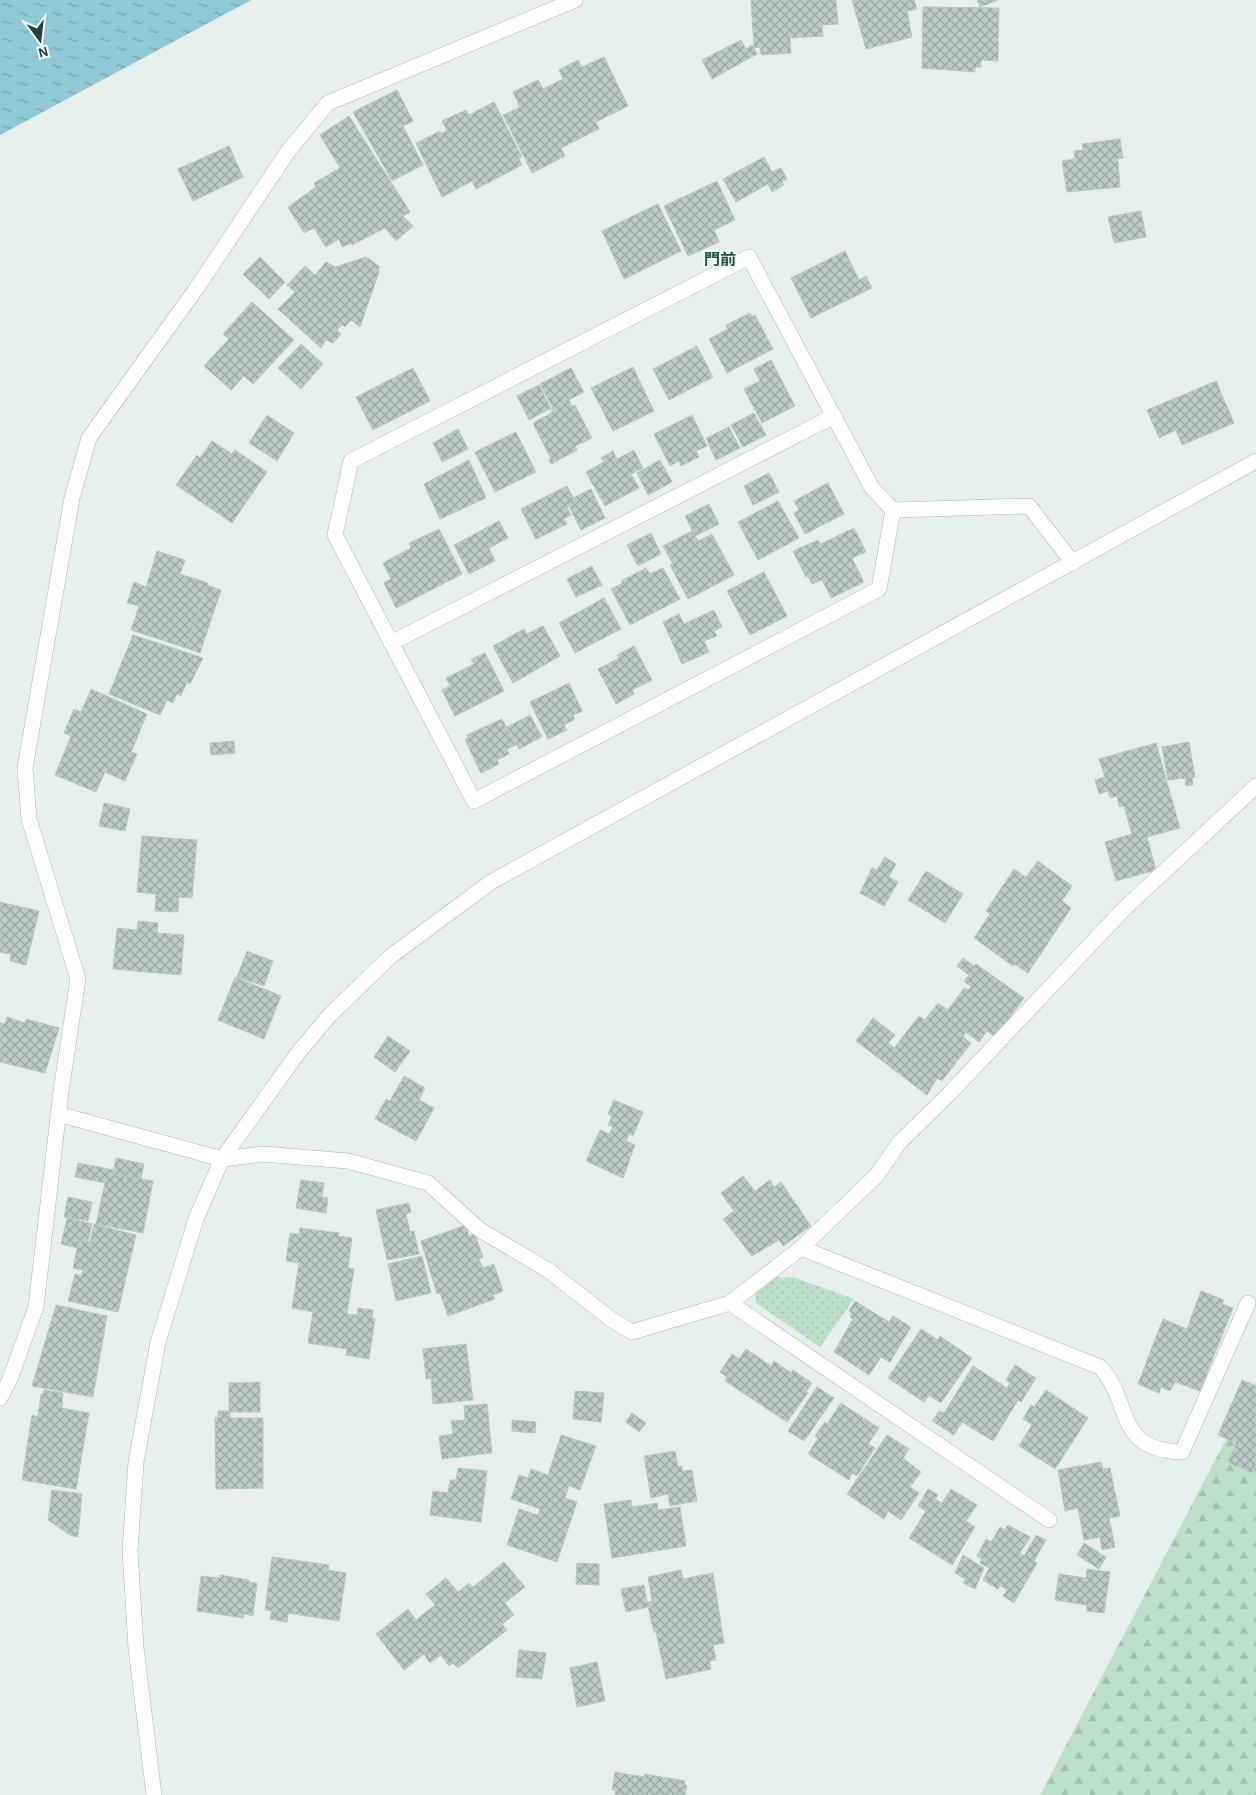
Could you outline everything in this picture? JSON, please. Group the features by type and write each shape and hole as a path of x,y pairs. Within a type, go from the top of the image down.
{"street":[{"path":"0,1398 10,1379 36,1307 58,1114 78,979 29,820 25,768 72,498 89,438 196,289 289,150 328,103 575,0"},
{"path":"892,510 879,589 474,801 335,536 350,461 749,257 872,488 892,510 1029,506 1073,564"},
{"path":"391,643 834,416"},
{"path":"154,1795 136,1648 130,1551 136,1462 158,1342 196,1219 222,1159 298,1053 330,1015 391,956 491,882 1073,564 1256,460"},
{"path":"58,1114 222,1159 263,1154 348,1161 428,1183 480,1230 548,1270 612,1320 632,1332 730,1304 801,1248 877,1176 899,1143 948,1095 1124,909 1256,786"},
{"path":"801,1248 1100,1367 1111,1379 1119,1406 1128,1424 1136,1434 1144,1442 1157,1450 1172,1452 1182,1452 1248,1303"},
{"path":"730,1304 1049,1520"}],"green space":[{"path":"770,1275 784,1278 793,1277 854,1299 820,1347 756,1303 755,1291"},
{"path":"1256,1382 1256,1795 1040,1795"}],"water":[{"path":"0,0 251,0 0,135"}],"building":[{"path":"751,0 836,0 838,24 822,25 823,36 790,38 791,53 761,55 760,47 754,48"},
{"path":"852,0 914,0 917,9 907,11 912,37 866,49"},
{"path":"977,0 998,0 980,7"},
{"path":"923,7 999,8 998,61 981,60 981,67 975,67 975,72 922,68"},
{"path":"741,40 746,49 752,45 757,54 712,79 702,60"},
{"path":"604,57 628,106 596,122 599,129 561,148 565,156 532,173 503,115 520,107 513,92 538,80 543,89 563,79 559,70 578,60 582,67"},
{"path":"397,90 413,121 403,126 423,165 392,181 353,112"},
{"path":"494,102 522,157 519,158 522,165 476,189 472,181 442,197 416,143 440,131 441,134 447,130 442,121 466,110 469,115"},
{"path":"349,116 410,212 403,216 413,226 396,241 385,228 352,245 351,243 342,247 339,239 326,247 314,228 304,233 288,207 316,187 314,183 340,168 320,135"},
{"path":"1120,139 1123,158 1118,159 1120,187 1067,192 1062,161 1075,159 1074,151 1083,150 1082,144"},
{"path":"229,146 243,177 193,201 178,169"},
{"path":"764,157 772,172 781,168 787,179 782,182 784,185 772,192 768,184 736,202 723,179"},
{"path":"717,181 735,220 714,230 719,242 688,256 664,206"},
{"path":"658,204 681,251 624,279 602,231"},
{"path":"1141,211 1146,237 1114,243 1108,217"},
{"path":"845,251 859,280 866,276 872,288 811,318 791,278"},
{"path":"260,257 285,282 269,299 243,274"},
{"path":"366,257 379,266 379,272 360,327 351,320 345,327 342,325 337,330 341,334 333,343 326,340 321,348 278,309 295,292 287,285 305,266 315,275 326,262 335,267"},
{"path":"252,302 294,340 253,384 244,376 231,390 204,366 229,339 223,334"},
{"path":"750,313 752,317 755,315 773,349 727,373 709,339 728,329 726,325"},
{"path":"301,344 323,364 301,389 278,368"},
{"path":"697,346 713,377 669,400 653,369"},
{"path":"771,360 795,406 762,423 744,389 760,381 754,369"},
{"path":"633,367 654,411 613,431 591,388"},
{"path":"413,368 430,401 373,430 356,397"},
{"path":"571,368 584,392 553,408 540,384"},
{"path":"1216,381 1234,423 1182,445 1176,430 1159,438 1147,410"},
{"path":"539,385 551,408 529,420 517,396"},
{"path":"569,400 572,407 575,405 592,438 575,446 577,450 551,464 549,460 551,459 533,423 553,412 551,409"},
{"path":"754,413 766,435 743,447 731,425"},
{"path":"267,415 294,433 277,461 249,443"},
{"path":"692,415 707,446 696,451 699,457 681,466 679,461 670,466 654,434"},
{"path":"729,427 740,448 716,460 706,438"},
{"path":"458,429 468,449 442,462 433,443"},
{"path":"516,432 536,472 495,492 475,452"},
{"path":"212,441 232,454 235,450 267,472 232,523 176,485 197,455 200,458"},
{"path":"634,450 643,468 631,474 639,488 605,506 586,472 604,462 601,458 613,451 617,459"},
{"path":"469,460 486,498 440,519 424,484"},
{"path":"660,460 672,482 648,495 637,473"},
{"path":"769,473 779,492 753,505 744,486"},
{"path":"828,483 844,514 805,534 794,513 799,510 794,501"},
{"path":"567,486 576,503 567,507 571,515 564,519 567,524 536,539 521,509"},
{"path":"591,489 605,518 581,530 569,506 576,503 573,498"},
{"path":"778,501 799,538 758,560 738,522"},
{"path":"709,504 719,524 695,536 685,516"},
{"path":"499,521 508,538 489,548 495,561 469,574 454,545"},
{"path":"854,528 866,552 852,558 864,582 831,598 822,580 812,584 808,576 806,577 793,551 818,540 821,544"},
{"path":"439,529 462,574 396,608 384,583 391,579 383,563 411,548 409,543"},
{"path":"692,531 698,541 712,534 734,575 688,599 670,565 673,564 663,546"},
{"path":"651,533 661,554 638,566 627,545"},
{"path":"157,551 185,560 180,574 208,583 186,648 131,630 139,606 127,603 134,582 146,587"},
{"path":"592,566 602,585 576,597 567,579"},
{"path":"646,568 650,574 663,568 680,599 630,625 611,589 623,583 621,581"},
{"path":"764,572 787,616 750,635 727,591"},
{"path":"207,585 221,590 200,653 186,648"},
{"path":"604,598 621,629 575,653 559,623"},
{"path":"714,610 722,627 714,631 717,636 704,641 709,652 682,664 663,622 679,614 684,624"},
{"path":"543,626 560,656 513,683 493,646 524,629 527,634"},
{"path":"133,635 203,658 190,684 187,682 181,696 177,694 173,703 167,700 160,715 109,694"},
{"path":"634,646 652,680 632,690 634,694 616,704 598,669 619,658 617,655"},
{"path":"485,653 504,691 455,716 442,690 450,686 446,678 474,664 471,659"},
{"path":"569,683 582,711 573,715 575,719 564,725 567,730 548,739 530,702"},
{"path":"91,689 147,714 131,752 137,754 125,781 105,772 96,792 55,775 71,736 64,733 74,709 81,712"},
{"path":"530,715 542,737 519,749 507,727"},
{"path":"502,719 516,745 507,749 509,754 497,760 499,764 481,773 465,740 468,738 467,735"},
{"path":"234,741 235,753 211,755 210,743"},
{"path":"1189,742 1195,777 1192,777 1193,785 1186,786 1185,778 1168,780 1162,747"},
{"path":"1156,743 1180,828 1147,837 1156,870 1116,881 1105,842 1132,834 1124,806 1119,807 1117,796 1110,798 1108,791 1099,794 1095,780 1105,777 1099,759"},
{"path":"104,803 130,809 125,831 99,826"},
{"path":"142,836 197,840 192,898 179,897 178,912 155,911 156,894 137,892"},
{"path":"885,857 896,864 889,877 898,882 884,906 860,893 872,868 877,870"},
{"path":"1038,861 1072,886 1062,901 1071,908 1028,973 1014,964 1013,966 974,938 990,914 986,911 1014,869 1026,877"},
{"path":"926,871 963,894 945,923 908,900"},
{"path":"0,902 39,911 26,965 10,961 11,954 0,952"},
{"path":"138,921 158,923 157,933 184,935 181,975 113,969 117,928 137,930"},
{"path":"247,951 273,961 264,986 237,977"},
{"path":"963,958 974,966 976,964 1024,998 995,1037 987,1031 979,1042 966,1032 963,1037 971,1043 942,1081 937,1078 927,1095 856,1041 873,1018 895,1035 888,1043 894,1048 919,1016 925,1020 938,1003 948,1010 964,988 968,990 971,987 964,981 969,975 957,966"},
{"path":"235,977 281,996 264,1039 218,1020"},
{"path":"7,1017 25,1023 26,1019 59,1028 45,1073 0,1062 0,1023 5,1024"},
{"path":"388,1036 410,1051 395,1072 374,1057"},
{"path":"404,1076 425,1088 419,1100 434,1108 416,1141 375,1119 386,1099 390,1101"},
{"path":"614,1100 643,1112 633,1136 629,1134 626,1141 635,1145 623,1178 586,1161 600,1130 609,1134 613,1127 608,1125 612,1116 608,1114"},
{"path":"116,1158 144,1164 141,1179 113,1174"},
{"path":"78,1163 114,1170 113,1174 153,1181 143,1233 96,1224 105,1183 75,1177"},
{"path":"743,1176 755,1191 770,1180 774,1187 781,1182 811,1226 783,1246 779,1240 752,1256 723,1219 734,1211 721,1193"},
{"path":"301,1180 324,1183 322,1197 328,1198 326,1213 296,1208"},
{"path":"68,1197 92,1202 88,1221 64,1217"},
{"path":"409,1203 411,1212 406,1214 410,1232 414,1231 419,1254 387,1260 376,1210"},
{"path":"67,1218 92,1224 88,1242 79,1240 78,1248 61,1244"},
{"path":"94,1224 136,1235 118,1312 68,1301 75,1274 81,1276 83,1270 73,1268 79,1240 90,1242"},
{"path":"466,1225 469,1236 475,1234 483,1257 479,1259 483,1268 494,1264 503,1291 493,1295 495,1299 448,1316 440,1293 437,1294 421,1241"},
{"path":"300,1228 339,1233 338,1236 352,1238 348,1268 354,1269 347,1314 357,1315 358,1308 373,1310 372,1319 375,1319 369,1359 346,1355 347,1349 308,1343 313,1312 292,1308 299,1263 286,1261 290,1233 299,1234"},
{"path":"422,1256 431,1293 396,1301 388,1264"},
{"path":"1201,1291 1224,1300 1222,1304 1233,1308 1200,1391 1175,1382 1170,1391 1161,1387 1159,1393 1138,1384 1163,1319 1187,1329"},
{"path":"855,1301 889,1322 893,1316 911,1327 890,1362 881,1357 869,1375 834,1352 853,1319 850,1317 852,1313 849,1311"},
{"path":"56,1305 107,1316 93,1397 32,1386"},
{"path":"921,1329 938,1340 940,1336 972,1358 941,1403 929,1395 924,1402 888,1378"},
{"path":"466,1344 473,1400 433,1404 431,1378 426,1379 423,1349"},
{"path":"746,1349 771,1366 774,1361 791,1373 793,1370 812,1383 806,1392 808,1393 787,1422 725,1381 727,1377 720,1372 732,1354 739,1359"},
{"path":"1015,1365 1036,1378 1021,1402 1018,1400 993,1441 962,1422 954,1435 932,1421 939,1411 944,1413 973,1366 1007,1388 1010,1383 1006,1380"},
{"path":"1242,1380 1256,1386 1256,1464 1252,1473 1228,1462 1236,1443 1218,1435"},
{"path":"260,1382 260,1412 229,1412 229,1383"},
{"path":"817,1387 834,1398 804,1441 788,1431"},
{"path":"44,1390 63,1393 62,1408 89,1413 76,1489 22,1480 32,1415 38,1417 41,1394 43,1394"},
{"path":"1046,1390 1088,1418 1055,1469 1019,1446 1032,1425 1023,1419 1031,1405 1034,1407"},
{"path":"575,1391 604,1393 601,1422 573,1419"},
{"path":"841,1403 879,1428 868,1444 875,1448 857,1476 852,1473 849,1480 808,1454 818,1438 815,1436 825,1422 827,1424"},
{"path":"487,1404 492,1453 442,1459 439,1436 453,1434 451,1421 465,1420 464,1406"},
{"path":"218,1411 230,1411 230,1418 263,1418 263,1488 216,1489 215,1418 218,1417"},
{"path":"632,1413 646,1423 639,1432 626,1422"},
{"path":"512,1420 536,1422 535,1433 512,1431"},
{"path":"561,1435 596,1446 580,1490 569,1486 565,1498 577,1502 557,1562 507,1545 519,1509 538,1515 540,1509 511,1499 519,1475 528,1478 531,1469 548,1475"},
{"path":"887,1435 909,1449 903,1458 921,1472 910,1487 919,1493 901,1520 888,1511 884,1519 847,1494"},
{"path":"675,1451 678,1467 682,1466 682,1471 692,1470 697,1501 670,1506 668,1494 651,1498 644,1456"},
{"path":"1101,1462 1103,1469 1110,1468 1120,1516 1109,1518 1115,1547 1102,1550 1100,1537 1084,1540 1078,1508 1065,1511 1058,1470"},
{"path":"458,1468 487,1471 481,1522 430,1515 433,1491 448,1493 450,1480 456,1480"},
{"path":"928,1489 938,1495 935,1499 942,1503 951,1489 977,1505 966,1521 975,1527 952,1565 909,1538 926,1511 918,1506"},
{"path":"52,1490 82,1494 78,1537 70,1535 48,1520"},
{"path":"631,1500 632,1507 657,1503 658,1510 680,1507 686,1546 612,1558 604,1504"},
{"path":"1008,1525 1030,1537 1020,1553 1024,1556 1036,1535 1046,1540 1034,1561 1037,1563 1014,1603 1003,1596 1007,1590 1000,1585 998,1589 983,1580 989,1568 980,1563 982,1559 977,1556 986,1539 991,1542 1000,1527 1005,1530"},
{"path":"1084,1543 1106,1557 1099,1569 1077,1555"},
{"path":"963,1555 984,1568 975,1589 963,1583 966,1579 955,1573"},
{"path":"272,1557 329,1565 328,1570 346,1573 339,1621 288,1613 287,1622 270,1619 272,1611 265,1610"},
{"path":"504,1562 525,1587 505,1603 514,1615 502,1624 507,1630 458,1668 453,1663 449,1666 441,1655 430,1663 424,1654 404,1670 376,1634 408,1609 416,1620 435,1605 426,1594 446,1578 458,1592 469,1583 473,1587"},
{"path":"577,1563 599,1564 599,1585 576,1584"},
{"path":"1087,1569 1110,1572 1104,1613 1087,1611 1087,1605 1055,1600 1059,1574 1086,1578"},
{"path":"681,1570 683,1579 713,1573 724,1643 713,1645 716,1660 710,1661 711,1669 666,1679 656,1632 654,1632 647,1602 652,1601 648,1577"},
{"path":"220,1575 257,1583 253,1616 244,1614 243,1618 197,1611 201,1576 220,1578"},
{"path":"644,1585 648,1607 626,1612 621,1589"},
{"path":"519,1650 546,1653 542,1679 516,1677"},
{"path":"597,1662 605,1701 577,1707 570,1668"},
{"path":"615,1772 644,1777 645,1774 685,1781 684,1784 687,1786 685,1795 615,1795 616,1790 612,1790"}],"district":[{"name":"門前","path":"720,260"}]}
